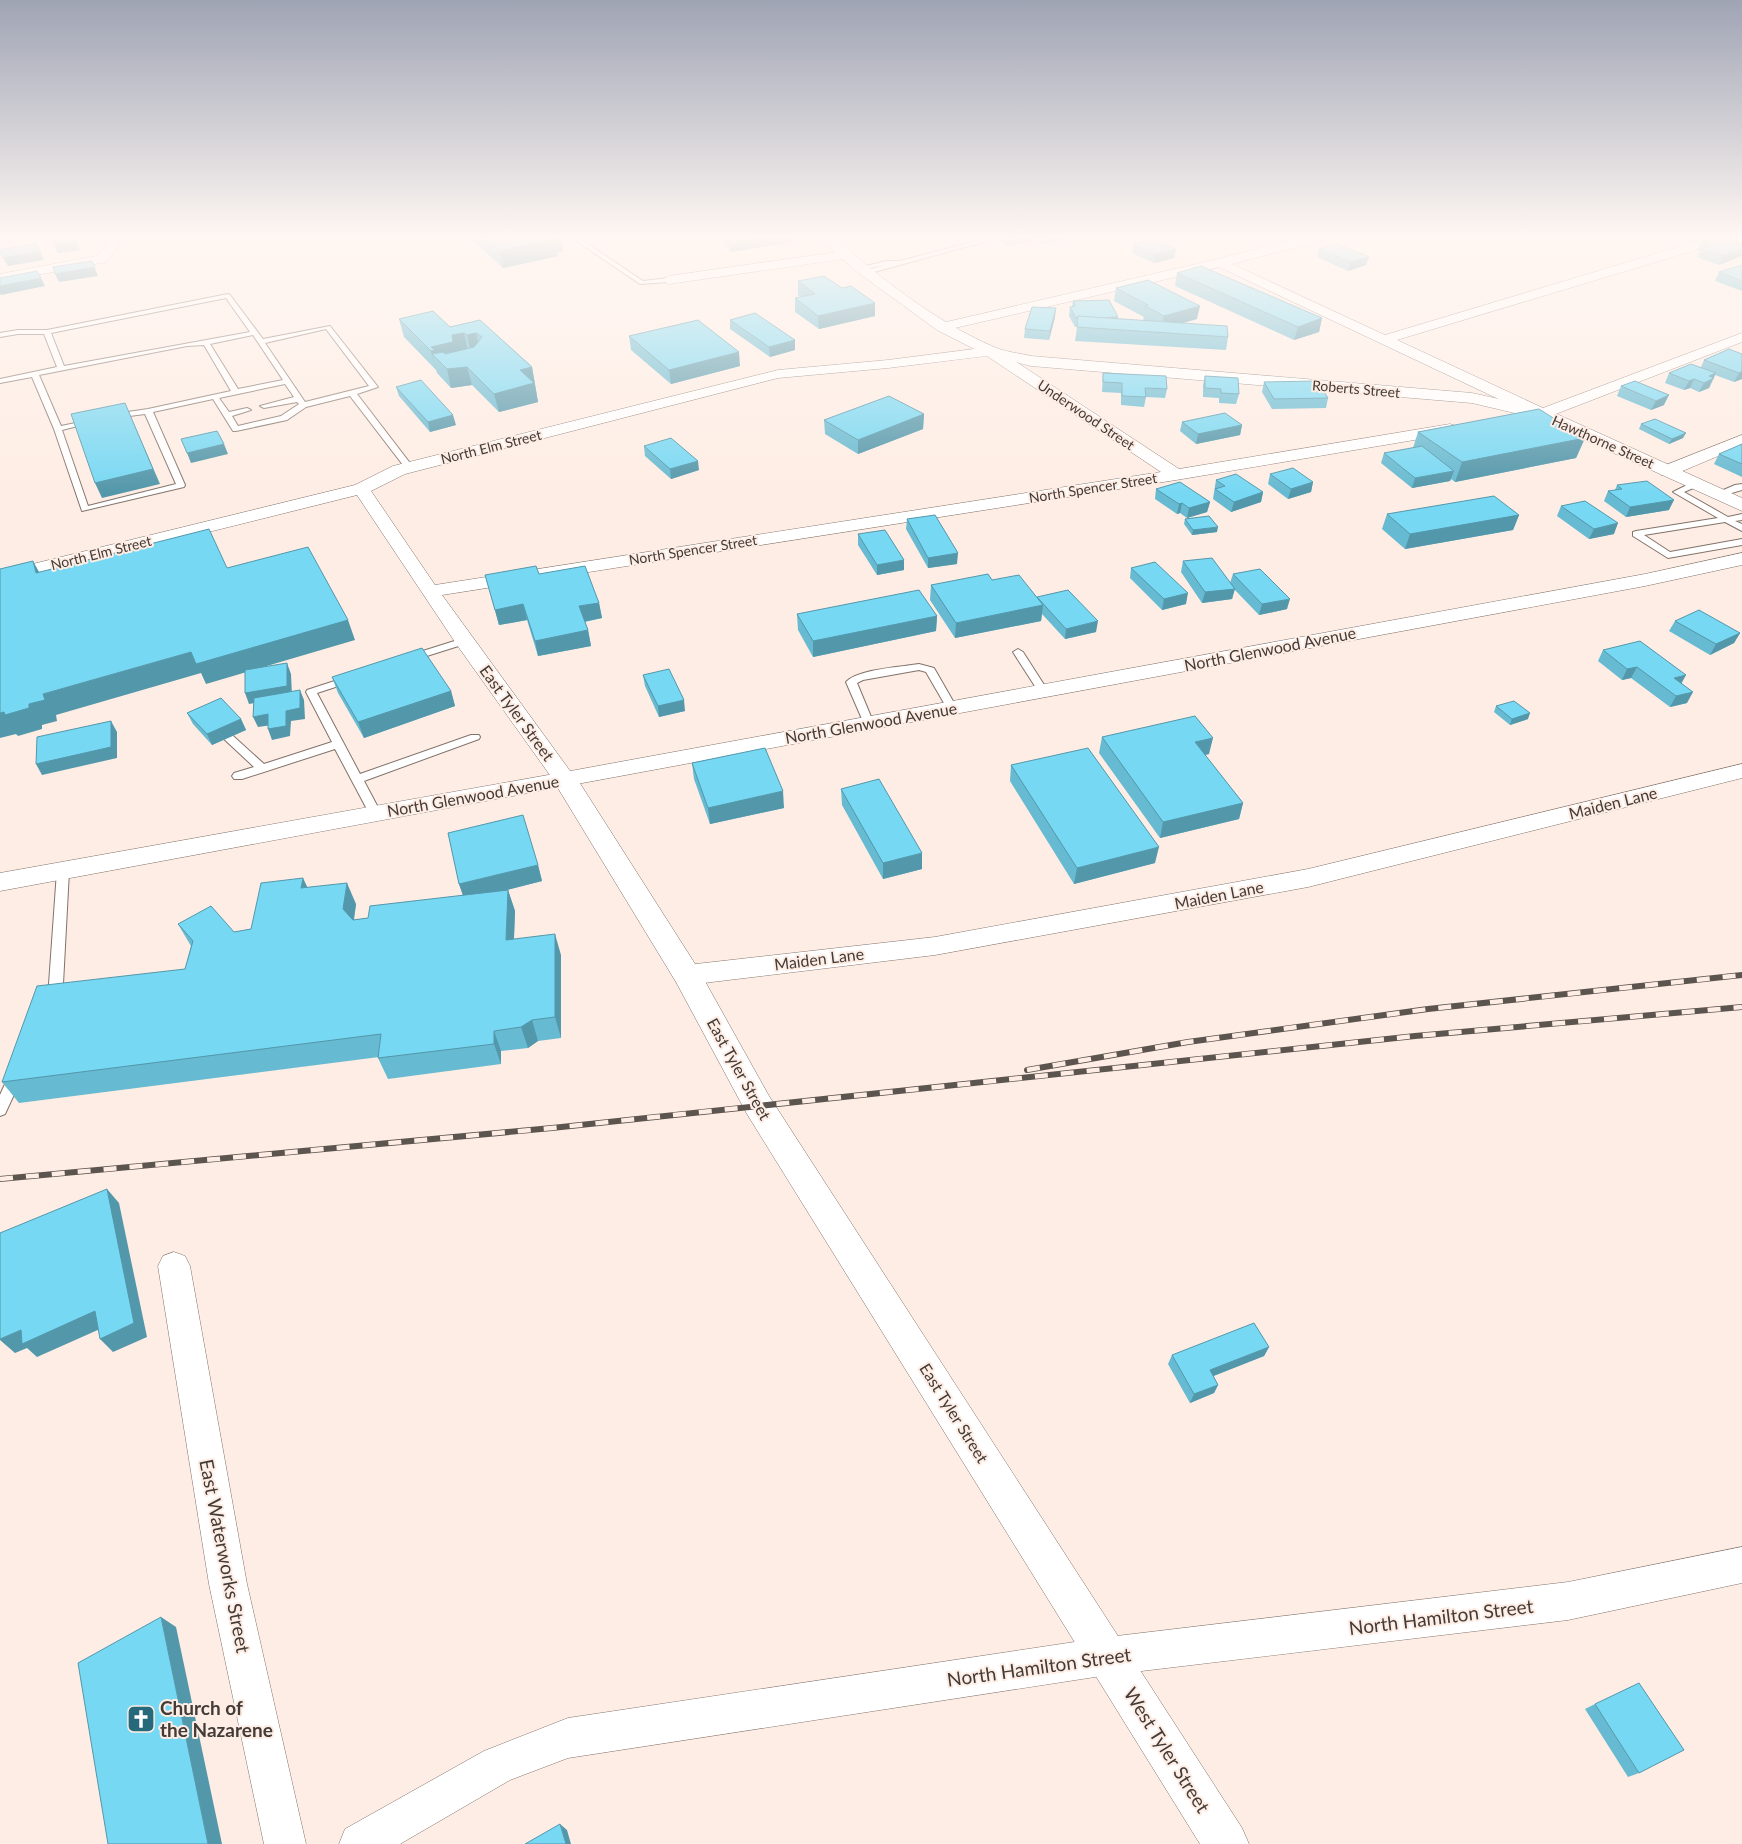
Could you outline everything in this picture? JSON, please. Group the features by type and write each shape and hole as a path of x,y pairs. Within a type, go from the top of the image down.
{"street":[{"name":"Underwood Street","path":"935,322 990,351 1176,475"},
{"path":"942,327 963,322"},
{"name":"Hawthorne Street","path":"1345,322 1742,505"},
{"path":"1383,340 1443,322"},
{"path":"1503,421 1542,414 1742,337"},
{"name":"Roberts Street","path":"990,351 1031,361 1472,398 1542,414"},
{"name":"North Elm Street","path":"0,578 361,488 409,467 778,374 888,364 990,351"},
{"name":"North Spencer Street","path":"432,591 1176,475 1465,427"},
{"path":"1667,471 1742,440"},
{"name":"East Tyler Street","path":"361,488 464,641 565,780 687,975 758,1105 1108,1656"},
{"name":"North Glenwood Avenue","path":"0,882 1043,691 1694,560 1737,545"},
{"name":"Maiden Lane","path":"687,975 935,946 1308,878 1742,771"},
{"name":"East Waterworks Street","path":"174,1266 228,1584 285,1844"},
{"name":"North Hamilton Street","path":"360,1844 498,1765 568,1738 1108,1656 1568,1601 1742,1565"},
{"name":"West Tyler Street","path":"1108,1656 1226,1844"}],"lane":[{"path":"0,335 18,332 47,332 97,322"},
{"path":"246,322 301,402"},
{"path":"260,342 328,327 374,387 301,402 264,406"},
{"path":"47,332 61,368"},
{"path":"0,381 187,344 206,343 254,333"},
{"path":"206,343 236,392"},
{"path":"35,374 58,429 85,509 181,485 148,411"},
{"path":"58,429 288,381"},
{"path":"352,393 409,467"},
{"path":"216,397 236,429 284,418 301,402"},
{"path":"227,415 247,410"},
{"path":"1695,484 1677,492 1742,528"},
{"path":"1718,494 1738,486 1742,487"},
{"path":"1679,550 1668,555 1636,534 1684,528 1742,517"},
{"path":"1704,541 1712,548"},
{"path":"1694,560 1712,548 1737,545"},
{"path":"1679,550 1694,560"},
{"path":"1679,550 1694,560"},
{"path":"401,662 464,641"},
{"path":"1018,652 1043,691"},
{"path":"869,724 851,682 860,677 919,667 930,670 952,708"},
{"path":"356,677 312,692 375,814"},
{"path":"228,737 262,768"},
{"path":"358,779 475,737"},
{"path":"238,776 338,744"},
{"path":"44,1011 56,984 62,871"},
{"path":"0,1110 20,1065"}],"building":[{"path":"402,322 445,322 450,327 471,322 482,322 532,367 520,370 534,383 494,394 467,367 447,369 432,354 443,352 445,354 474,347 482,337 476,333 452,335 453,342 431,347 435,350 431,351"},
{"path":"689,322 701,322 739,352 669,370 629,336"},
{"path":"733,322 768,322 795,340 769,347"},
{"path":"1027,322 1052,322 1050,331 1025,329"},
{"path":"1077,322 1168,322 1227,326 1228,337 1077,327"},
{"path":"1287,322 1311,322 1298,327"},
{"path":"1729,349 1742,354 1742,371 1739,373 1704,360"},
{"path":"1691,364 1716,373 1709,376 1714,378 1704,383 1694,379 1689,381 1669,373"},
{"path":"1103,373 1166,376 1167,389 1145,388 1146,397 1122,396 1122,383 1103,382"},
{"path":"1205,376 1238,378 1239,394 1221,393 1221,389 1205,388"},
{"path":"421,380 453,415 428,422 396,387"},
{"path":"1317,381 1328,398 1274,399 1264,382"},
{"path":"1635,381 1669,395 1656,401 1621,386"},
{"path":"889,396 924,414 858,440 824,420"},
{"path":"125,403 153,469 95,483 71,414"},
{"path":"1539,409 1585,438 1462,462 1418,432"},
{"path":"1225,413 1242,425 1198,434 1182,422"},
{"path":"1655,419 1686,433 1672,439 1641,424"},
{"path":"217,431 224,444 187,453 181,439"},
{"path":"671,438 698,461 670,469 644,446"},
{"path":"1742,444 1742,464 1719,454"},
{"path":"1422,446 1454,471 1415,478 1384,453"},
{"path":"1293,468 1313,482 1291,489 1270,474"},
{"path":"1236,474 1263,492 1234,502 1215,489 1225,486 1216,480"},
{"path":"1647,481 1674,500 1630,507 1608,491 1622,489 1617,485"},
{"path":"1180,482 1210,502 1189,508 1182,503 1179,504 1156,489"},
{"path":"1494,496 1519,515 1410,534 1387,514"},
{"path":"1585,501 1618,523 1594,529 1561,506"},
{"path":"935,515 958,553 928,558 907,519"},
{"path":"1209,516 1218,527 1193,530 1185,519"},
{"path":"209,529 227,568 308,547 348,620 196,664 191,652 43,694 45,700 29,704 29,708 5,715 4,712 0,713 0,569 33,561 36,573"},
{"path":"885,530 904,560 877,565 858,534"},
{"path":"1212,558 1235,589 1205,592 1183,561"},
{"path":"1155,562 1188,593 1164,599 1131,568"},
{"path":"536,566 539,574 585,566 599,603 579,606 588,630 535,641 523,604 495,610 485,575"},
{"path":"1260,569 1290,599 1262,604 1233,574"},
{"path":"988,574 992,580 1019,575 1043,605 956,623 931,585"},
{"path":"919,590 937,616 813,641 797,614"},
{"path":"1068,590 1098,621 1066,629 1037,597"},
{"path":"1699,610 1740,633 1716,644 1675,621"},
{"path":"1640,641 1686,675 1674,678 1693,692 1676,696 1637,667 1627,669 1603,650"},
{"path":"422,648 451,691 358,722 332,677"},
{"path":"287,663 287,686 245,693 245,670"},
{"path":"669,669 684,700 658,706 643,675"},
{"path":"300,690 300,708 286,711 286,726 268,729 268,714 253,717 254,698"},
{"path":"221,698 241,719 207,734 187,713"},
{"path":"1514,701 1530,713 1512,719 1496,706"},
{"path":"1195,716 1213,738 1195,742 1243,803 1163,822 1102,737"},
{"path":"111,721 111,747 36,764 37,737"},
{"path":"765,748 783,791 708,808 692,763"},
{"path":"1088,748 1159,847 1077,868 1011,765"},
{"path":"879,779 922,853 883,863 841,789"},
{"path":"523,815 538,865 459,884 448,833"},
{"path":"303,878 301,888 347,883 343,909 353,920 368,918 370,906 508,890 506,940 555,934 555,1017 532,1020 521,1027 494,1031 494,1044 378,1058 381,1034 2,1082 37,986 185,969 193,941 178,924 211,906 234,932 251,929 261,883"},
{"path":"107,1189 134,1323 100,1339 95,1311 22,1344 21,1330 0,1339 0,1233"},
{"path":"1254,1323 1269,1347 1210,1370 1218,1385 1194,1394 1172,1355"},
{"path":"161,1617 208,1844 108,1844 78,1663"},
{"path":"1639,1683 1684,1750 1639,1773 1595,1704"},
{"path":"560,1824 566,1844 525,1844"}],"railway":[{"path":"1027,1070 1188,1042 1428,1009 1742,975"},
{"path":"0,1179 552,1128 1415,1036 1742,1007"}],"place":[{"name":"Church of the Nazarene","path":"141,1719"}]}
